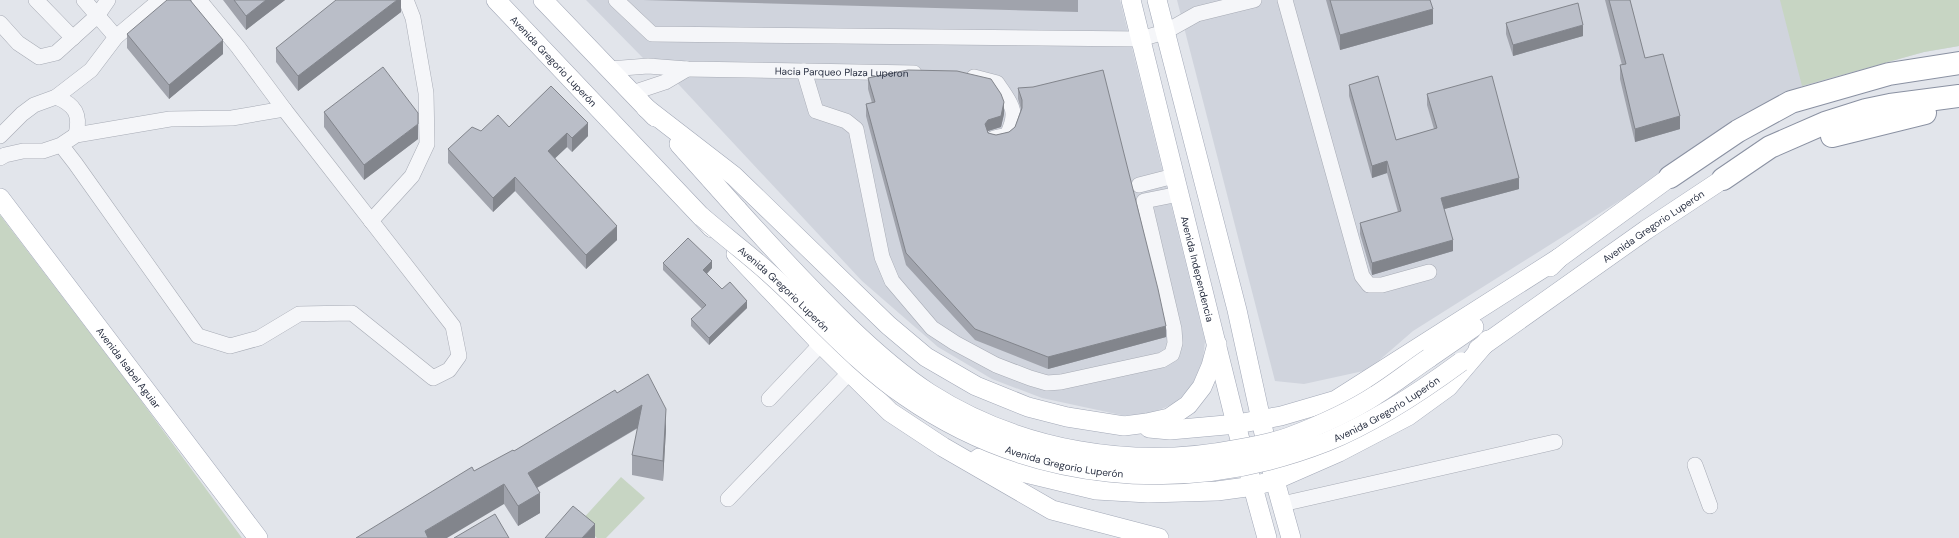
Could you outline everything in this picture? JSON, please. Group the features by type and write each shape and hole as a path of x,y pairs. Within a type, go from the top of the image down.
{"highway":[{"path":"1670,177 1738,131 1791,102 1889,74 1959,62"},
{"path":"1723,179 1770,147 1825,123 1866,110 1891,96 1959,74"},
{"path":"1670,177 1777,121 1857,94 1891,96 1959,96"},
{"path":"1723,179 1842,132 1931,112 1959,108"}],"main road":[{"name":"Avenida Gregorio Luperón","path":"496,0 702,217 769,273 876,375 906,397 949,424 985,441 1056,465 1092,472 1186,473 1225,469 1291,454 1327,441 1375,419 1416,395 1488,340 1723,179"},
{"name":"Avenida Gregorio Luperón","path":"543,0 646,108 806,285 884,360 928,392 968,416 1019,436 1061,448 1083,452 1147,457 1192,456 1288,438 1320,424 1375,396 1520,296 1559,258 1670,177"},
{"name":"Avenida Independencia","path":"1130,0 1236,424 1267,538"},
{"path":"1157,0 1239,317 1275,480 1291,538"},
{"path":"646,108 734,176 873,310 926,357 976,386 1028,407 1066,417 1124,426 1170,430 1236,424 1261,420 1336,400 1559,258"},
{"name":"Avenida Isabel Aguiar","path":"0,198 258,538"},
{"path":"702,217 821,344 890,412 943,447 1052,510 1159,538"},
{"path":"943,447 1017,471 1096,490 1148,493 1217,491 1254,486 1275,480 1339,452 1408,416 1448,386 1488,340"},
{"path":"1124,426 1169,418 1188,405 1202,387 1211,366 1217,344"}],"lane":[{"path":"36,0 73,38"},
{"path":"84,0 116,37"},
{"path":"0,23 18,43 39,57 56,53 98,16 108,0"},
{"path":"0,136 22,114 34,105 56,97 91,70 116,37 160,0"},
{"path":"60,145 75,163 198,336 230,346 259,338 299,314 352,313 433,378 449,370 459,356 453,326 284,109 238,47 200,0"},
{"path":"371,221 412,176 427,144 426,93 413,18 406,0"},
{"path":"616,0 652,34 1140,39 1165,32 1197,14 1254,0"},
{"path":"1285,0 1362,276 1369,285 1382,285 1429,272"},
{"name":"Hacia Parqueo Plaza Luperon","path":"610,69 648,66 687,69 927,73"},
{"path":"632,93 665,82 687,69"},
{"path":"804,71 816,111 846,121 856,129 882,257 892,281 932,328 955,343 996,365 1030,378 1047,383 1060,382 1162,360 1172,354 1175,343 1174,329 1144,201 1179,194"},
{"path":"958,73 996,82 1013,108 1012,126 1007,135 994,138"},
{"path":"56,97 66,101 77,112 79,123 76,135"},
{"path":"0,158 5,155 23,151 43,151 60,145 76,135 170,119 232,118 284,109"},
{"path":"1139,185 1174,176"},
{"path":"769,399 821,344"},
{"path":"728,499 850,372"},
{"path":"1282,504 1555,442"},
{"path":"1695,465 1710,506"}],"shaded area":[{"path":"586,0 1120,0 1205,341 1203,359 1193,383 1177,402 1164,408 1145,415 1121,415 1042,398 992,379 938,347 862,281 654,58 643,58"},
{"path":"1177,0 1959,0 1959,46 1924,52 1802,86 1413,331 1368,370 1304,384 1275,381"}],"green space":[{"path":"1780,0 1959,0 1959,46 1924,52 1802,86"},
{"path":"0,215 131,387 242,538 0,538"},
{"path":"621,477 645,498 606,538 597,538 580,522"}],"building":[{"path":"167,0 190,0 223,40 169,85 127,34"},
{"path":"234,0 266,0 246,16"},
{"path":"336,0 397,0 298,76 276,48"},
{"path":"1330,0 1430,0 1433,9 1340,35"},
{"path":"1609,0 1630,0 1645,58 1663,54 1680,116 1635,129 1620,65 1626,64"},
{"path":"1578,3 1583,25 1513,45 1506,23"},
{"path":"383,67 418,113 418,124 364,165 324,112"},
{"path":"908,70 957,71 991,79 1001,94 1004,102 1001,116 988,120 985,124 988,133 996,135 1009,132 1015,127 1022,108 1022,100 1018,88 1033,87 1103,70 1166,326 1048,357 975,329 906,253 866,104 875,102 868,78"},
{"path":"1378,76 1396,140 1437,128 1427,94 1492,76 1519,178 1441,198 1453,240 1372,263 1360,223 1401,211 1387,161 1372,166 1349,85"},
{"path":"551,86 588,123 572,138 567,133 548,151 617,226 586,255 515,177 493,198 448,149 472,127 481,131 498,115 509,127"},
{"path":"688,238 712,261 703,270 722,289 730,282 747,301 709,338 691,319 706,305 663,263"},
{"path":"648,374 666,409 663,461 632,455 642,405 528,473 540,493 518,506 504,484 425,531 428,538 356,538 472,467 474,471 513,450 514,451 615,390 617,393"},
{"path":"573,506 595,524 582,538 545,538"},
{"path":"495,514 509,538 454,538"}]}
